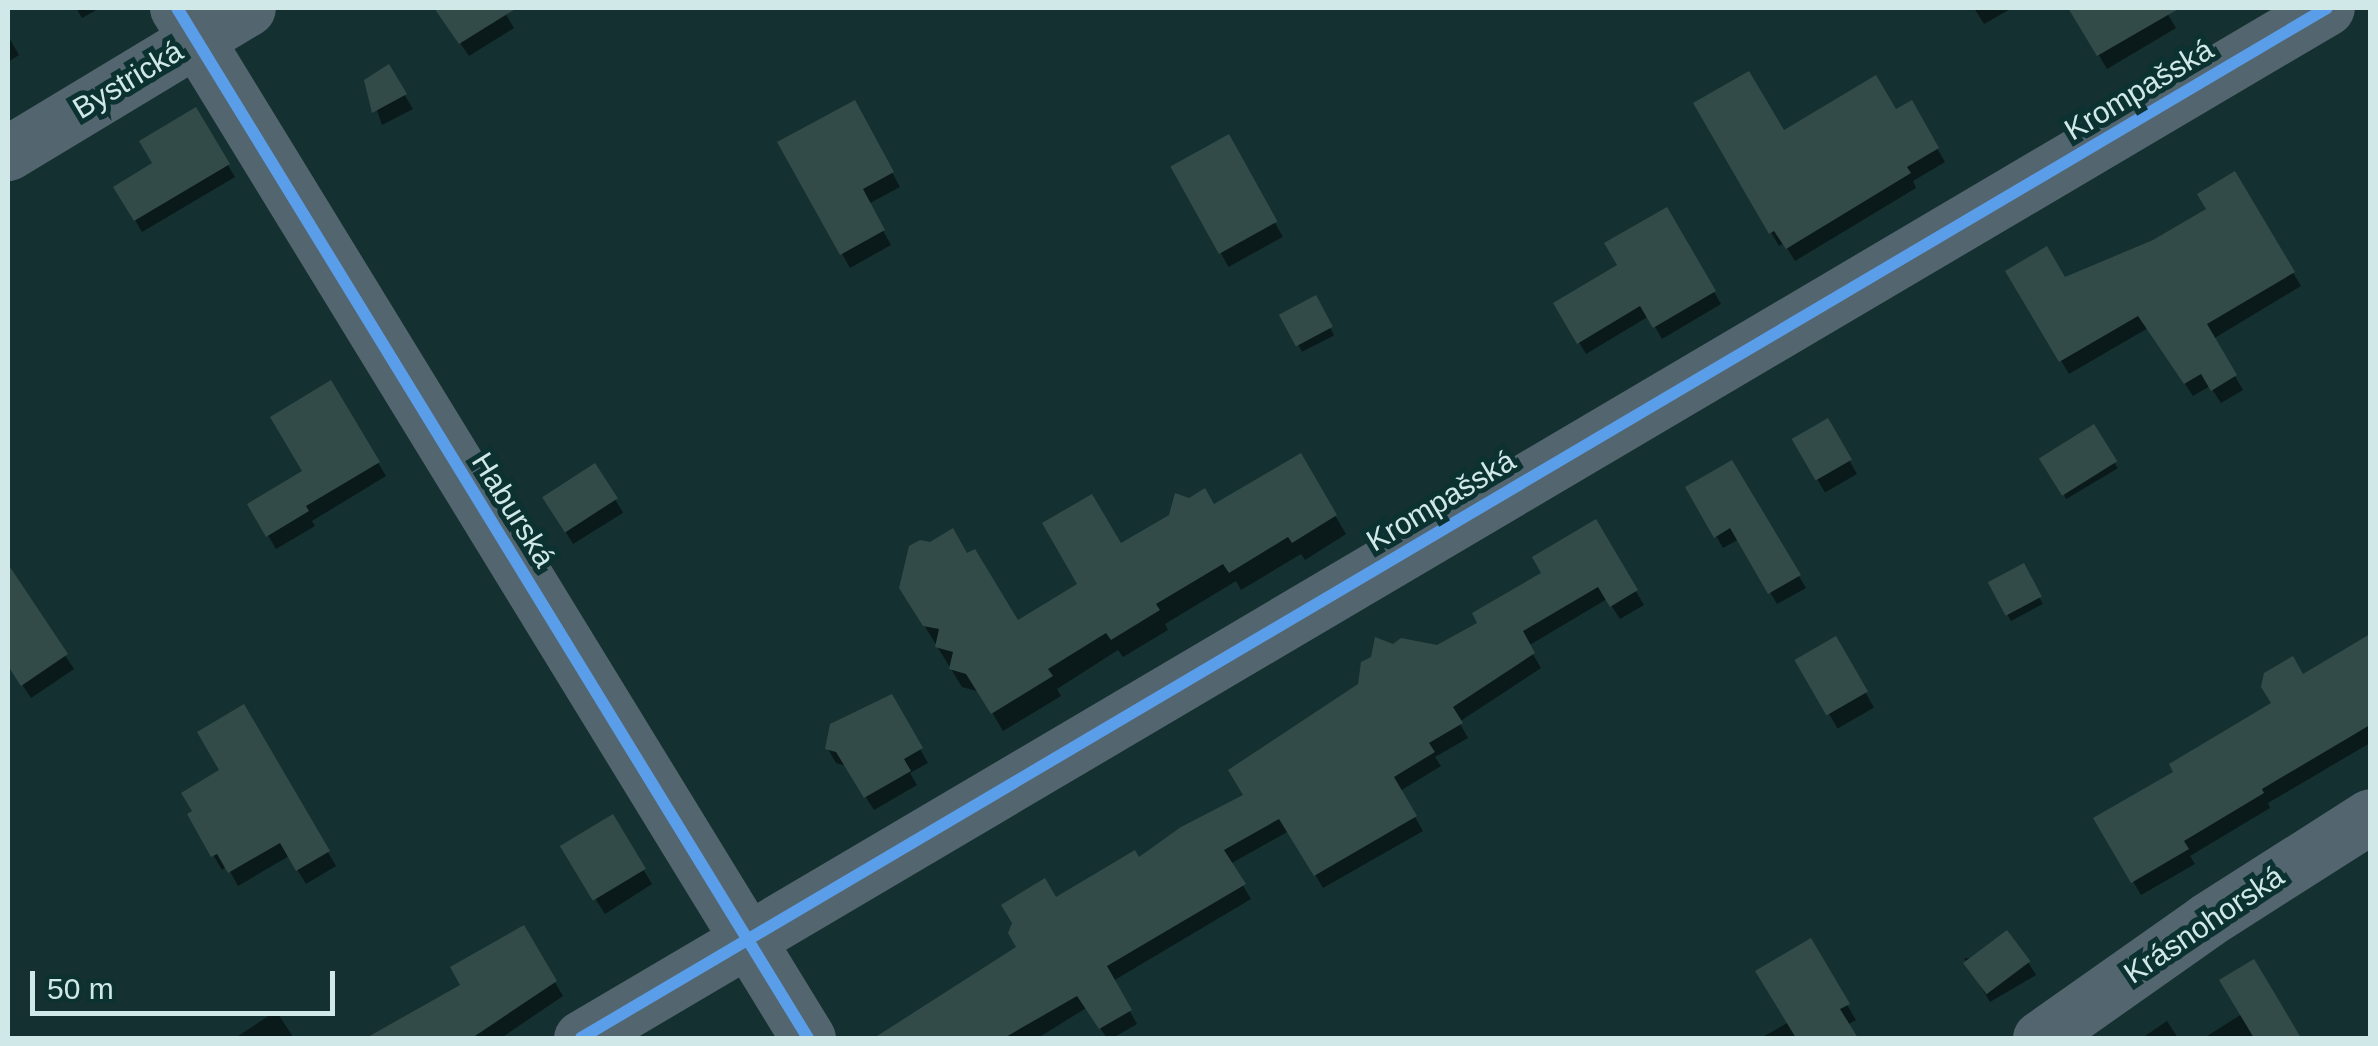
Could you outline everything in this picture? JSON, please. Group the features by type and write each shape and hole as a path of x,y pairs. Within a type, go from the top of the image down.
{"street":[{"name":"Bystrická","path":"8,153 186,24 248,8"},
{"name":"Krompašská","path":"581,1038 2327,8"},
{"name":"Haburská","path":"186,24 808,1038"},
{"name":"Krásnohorská","path":"2040,1038 2208,920 2370,816"}],"building":[{"path":"434,8 517,8 459,44"},
{"path":"2068,8 2180,8 2097,56"},
{"path":"389,64 407,94 372,113 364,80"},
{"path":"1749,71 1784,130 1876,75 1896,109 1912,100 1939,148 1907,167 1911,173 1786,249 1774,231 1769,234 1693,103"},
{"path":"855,100 894,172 863,189 885,230 840,255 777,142"},
{"path":"196,107 230,164 134,221 113,187 152,163 139,141"},
{"path":"1229,134 1277,221 1219,254 1170,166"},
{"path":"2235,171 2295,272 2207,324 2237,375 2211,391 2201,374 2184,384 2138,316 2059,362 2005,271 2047,246 2065,277 2153,240 2206,209 2197,194"},
{"path":"1667,207 1716,291 1653,328 1640,306 1577,344 1553,303 1617,265 1604,243"},
{"path":"1316,295 1333,327 1296,347 1279,315"},
{"path":"331,380 380,462 306,506 309,511 266,537 247,504 302,471 270,417"},
{"path":"1828,418 1852,460 1816,481 1792,439"},
{"path":"2094,424 2117,461 2062,496 2039,458"},
{"path":"1301,453 1337,515 1292,543 1288,537 1229,573 1223,564 1156,604 1160,610 1111,640 1106,633 1048,669 1053,676 991,714 966,674 949,669 953,652 935,647 939,629 923,626 899,588 909,546 920,540 930,542 953,528 967,553 975,549 1018,620 1077,584 1042,523 1092,494 1121,543 1169,515 1175,493 1189,498 1205,488 1214,504"},
{"path":"1732,460 1801,575 1768,594 1730,528 1714,538 1685,487"},
{"path":"595,463 618,498 565,533 542,497"},
{"path":"1596,519 1638,590 1610,607 1598,587 1523,631 1535,653 1453,707 1463,723 1429,743 1435,752 1394,777 1417,816 1314,876 1279,819 1224,850 1246,884 1107,966 1132,1010 1099,1029 1077,996 1004,1038 874,1038 1016,947 1008,933 1012,923 1001,905 1045,878 1056,897 1135,850 1139,857 1181,827 1243,795 1228,770 1358,684 1361,662 1371,657 1375,637 1393,644 1401,638 1437,645 1477,623 1472,613 1541,573 1532,557"},
{"path":"2024,563 2042,597 2006,616 1988,582"},
{"path":"8,564 68,654 21,686 8,666"},
{"path":"2370,634 2370,725 2262,789 2264,793 2184,841 2189,849 2131,883 2093,818 2173,772 2169,764 2271,703 2261,687 2264,673 2293,656 2303,674"},
{"path":"1836,636 1868,691 1826,715 1794,660"},
{"path":"892,694 923,748 904,759 911,771 864,798 836,752 825,749 830,724"},
{"path":"244,704 330,851 296,871 280,843 228,873 217,854 211,857 187,814 192,811 181,793 219,770 197,732"},
{"path":"613,814 646,869 593,901 560,846"},
{"path":"524,925 557,981 472,1038 366,1038 460,985 450,967"},
{"path":"2007,930 2030,961 1987,994 1963,963"},
{"path":"1811,938 1850,1004 1840,1009 1858,1038 1796,1038 1755,971"},
{"path":"2254,959 2301,1038 2254,1038 2219,980"}],"cycle path":[{"path":"177,8 808,1038"},
{"path":"581,1038 2327,8"}]}
